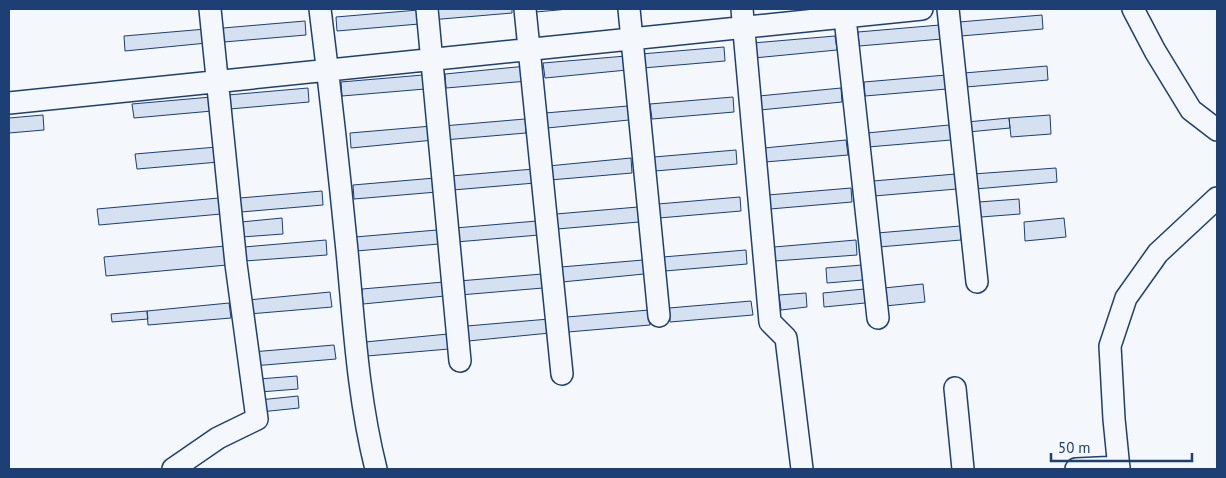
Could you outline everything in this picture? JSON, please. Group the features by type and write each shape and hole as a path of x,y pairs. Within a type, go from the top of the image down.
{"street":[{"path":"172,469 218,438 257,419 236,264 210,9"},
{"path":"320,9 360,388 368,437 376,469"},
{"path":"427,9 460,361"},
{"path":"525,9 562,374"},
{"path":"630,9 659,316"},
{"path":"9,103 633,39 743,18 922,9"},
{"path":"948,9 977,282"},
{"path":"1133,9 1155,51 1191,110 1217,130"},
{"path":"845,13 878,318"},
{"path":"743,18 770,322 786,338 802,469"},
{"path":"1076,469 1119,468 1110,346 1126,298 1158,253 1217,198"},
{"path":"955,388 963,469"}],"building":[{"path":"429,9 512,9 512,13 430,20"},
{"path":"535,9 569,9 536,12"},
{"path":"418,10 419,24 337,31 336,17"},
{"path":"1042,15 1043,29 961,36 959,22"},
{"path":"305,21 306,35 224,42 223,28"},
{"path":"940,25 942,39 859,46 858,32"},
{"path":"206,29 207,43 125,51 124,36"},
{"path":"835,36 837,50 754,58 753,43"},
{"path":"724,47 725,61 643,68 641,54"},
{"path":"626,56 627,70 545,78 543,63"},
{"path":"527,66 528,81 446,88 445,74"},
{"path":"1047,66 1048,80 966,87 964,73"},
{"path":"423,75 425,89 342,96 341,82"},
{"path":"946,75 947,89 865,96 864,82"},
{"path":"308,88 309,102 230,109 228,95"},
{"path":"841,88 842,102 760,110 759,96"},
{"path":"211,97 212,111 134,118 132,104"},
{"path":"733,97 734,112 652,119 650,104"},
{"path":"628,106 629,120 547,128 545,113"},
{"path":"43,115 44,130 9,133 9,118"},
{"path":"1050,115 1051,134 1011,137 1009,118"},
{"path":"1009,118 1010,128 968,132 967,122"},
{"path":"525,119 526,133 444,140 443,126"},
{"path":"949,125 951,140 868,147 867,133"},
{"path":"432,126 434,140 351,148 350,133"},
{"path":"846,140 848,155 765,162 764,148"},
{"path":"217,147 219,162 137,169 135,154"},
{"path":"736,150 737,164 655,171 654,157"},
{"path":"631,158 632,173 550,180 548,166"},
{"path":"1056,168 1057,182 975,189 973,174"},
{"path":"534,169 535,183 453,190 451,176"},
{"path":"956,174 957,189 874,196 873,181"},
{"path":"435,178 437,192 354,199 353,185"},
{"path":"851,188 852,202 770,209 768,195"},
{"path":"322,191 323,205 241,212 240,198"},
{"path":"740,197 741,211 659,218 658,204"},
{"path":"219,198 221,214 99,225 97,209"},
{"path":"1019,199 1020,214 981,217 979,202"},
{"path":"638,207 639,222 557,229 556,214"},
{"path":"282,218 283,234 242,237 241,222"},
{"path":"1064,218 1066,237 1025,241 1024,222"},
{"path":"537,221 539,235 456,242 455,228"},
{"path":"960,226 961,240 879,247 877,233"},
{"path":"437,230 439,244 356,251 355,237"},
{"path":"326,240 327,255 245,261 244,247"},
{"path":"856,240 857,255 775,261 774,247"},
{"path":"225,246 227,265 106,276 104,257"},
{"path":"746,250 747,264 665,271 663,257"},
{"path":"643,260 644,274 562,282 561,267"},
{"path":"862,265 863,280 827,283 826,268"},
{"path":"542,274 543,288 460,295 459,281"},
{"path":"444,282 445,296 363,304 362,289"},
{"path":"923,284 925,302 885,306 884,288"},
{"path":"864,289 865,303 824,307 823,293"},
{"path":"330,292 332,307 249,314 248,300"},
{"path":"806,293 807,307 781,310 779,295"},
{"path":"751,301 753,315 670,322 669,308"},
{"path":"229,303 231,318 148,325 147,311"},
{"path":"649,310 650,325 568,332 567,317"},
{"path":"147,311 148,319 112,322 111,314"},
{"path":"549,319 550,333 468,341 467,326"},
{"path":"448,334 449,349 367,356 365,342"},
{"path":"334,345 336,359 253,366 252,352"},
{"path":"297,376 298,389 260,392 259,379"},
{"path":"298,396 299,408 260,412 259,400"}]}
